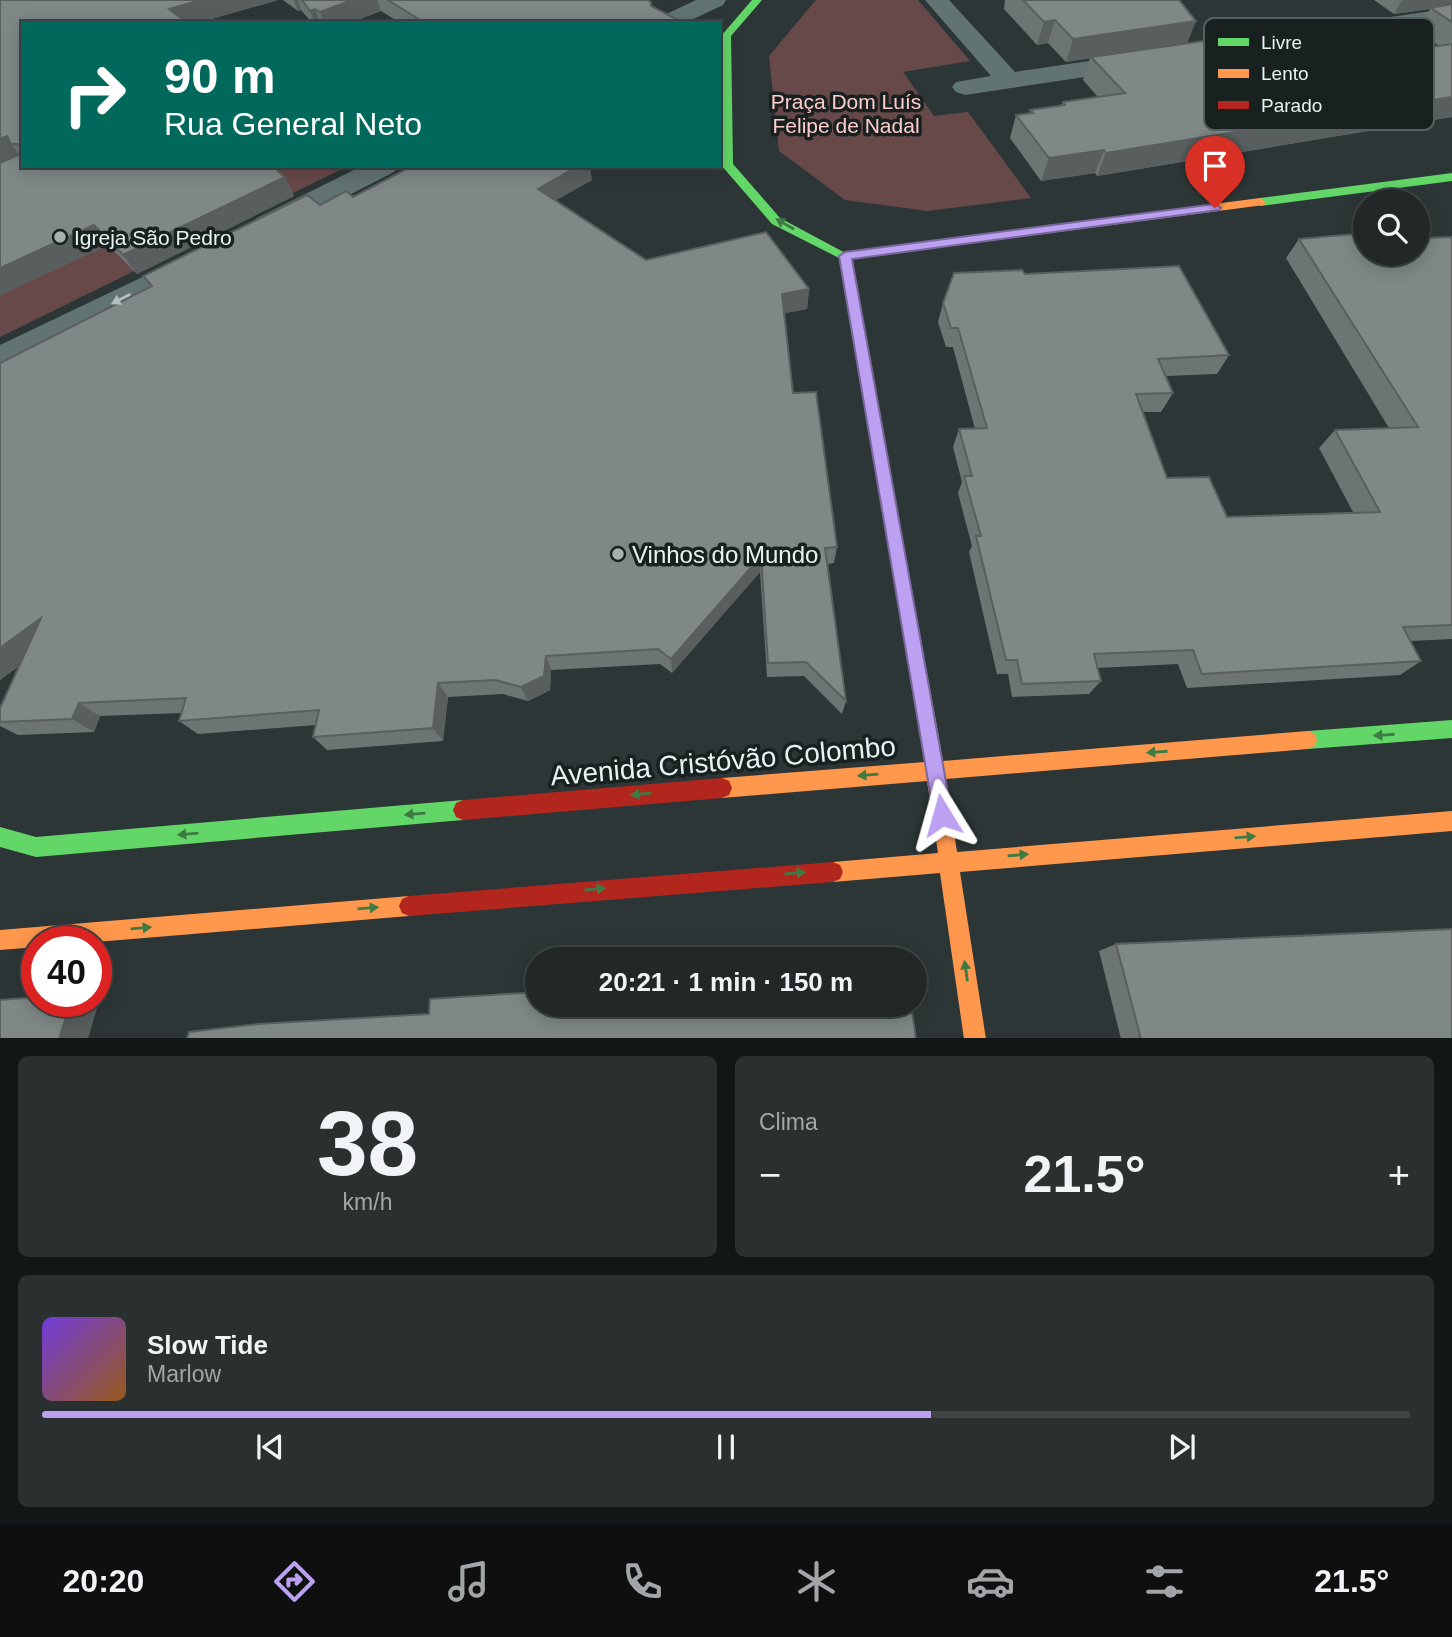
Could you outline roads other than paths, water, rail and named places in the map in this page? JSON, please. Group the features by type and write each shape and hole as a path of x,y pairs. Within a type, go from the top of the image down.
{"street":[{"path":"682,20 715,0"},
{"path":"757,0 723,35 727,166 776,221 845,256 1452,177"},
{"path":"936,0 1009,81"},
{"path":"1432,18 1452,15"},
{"path":"965,87 1204,52"},
{"path":"0,360 377,168"},
{"path":"845,256 936,769 975,1038"},
{"name":"Avenida Cristóvão Colombo","path":"0,837 36,847 936,769 1452,729"},
{"path":"0,940 950,860 1452,821"}],"place":[{"name":"Igreja São Pedro","path":"60,237"},
{"name":"Vinhos do Mundo","path":"618,554"}],"park label":[{"name":"Praça Dom Luís Felipe de Nadal","path":"846,113"}]}
